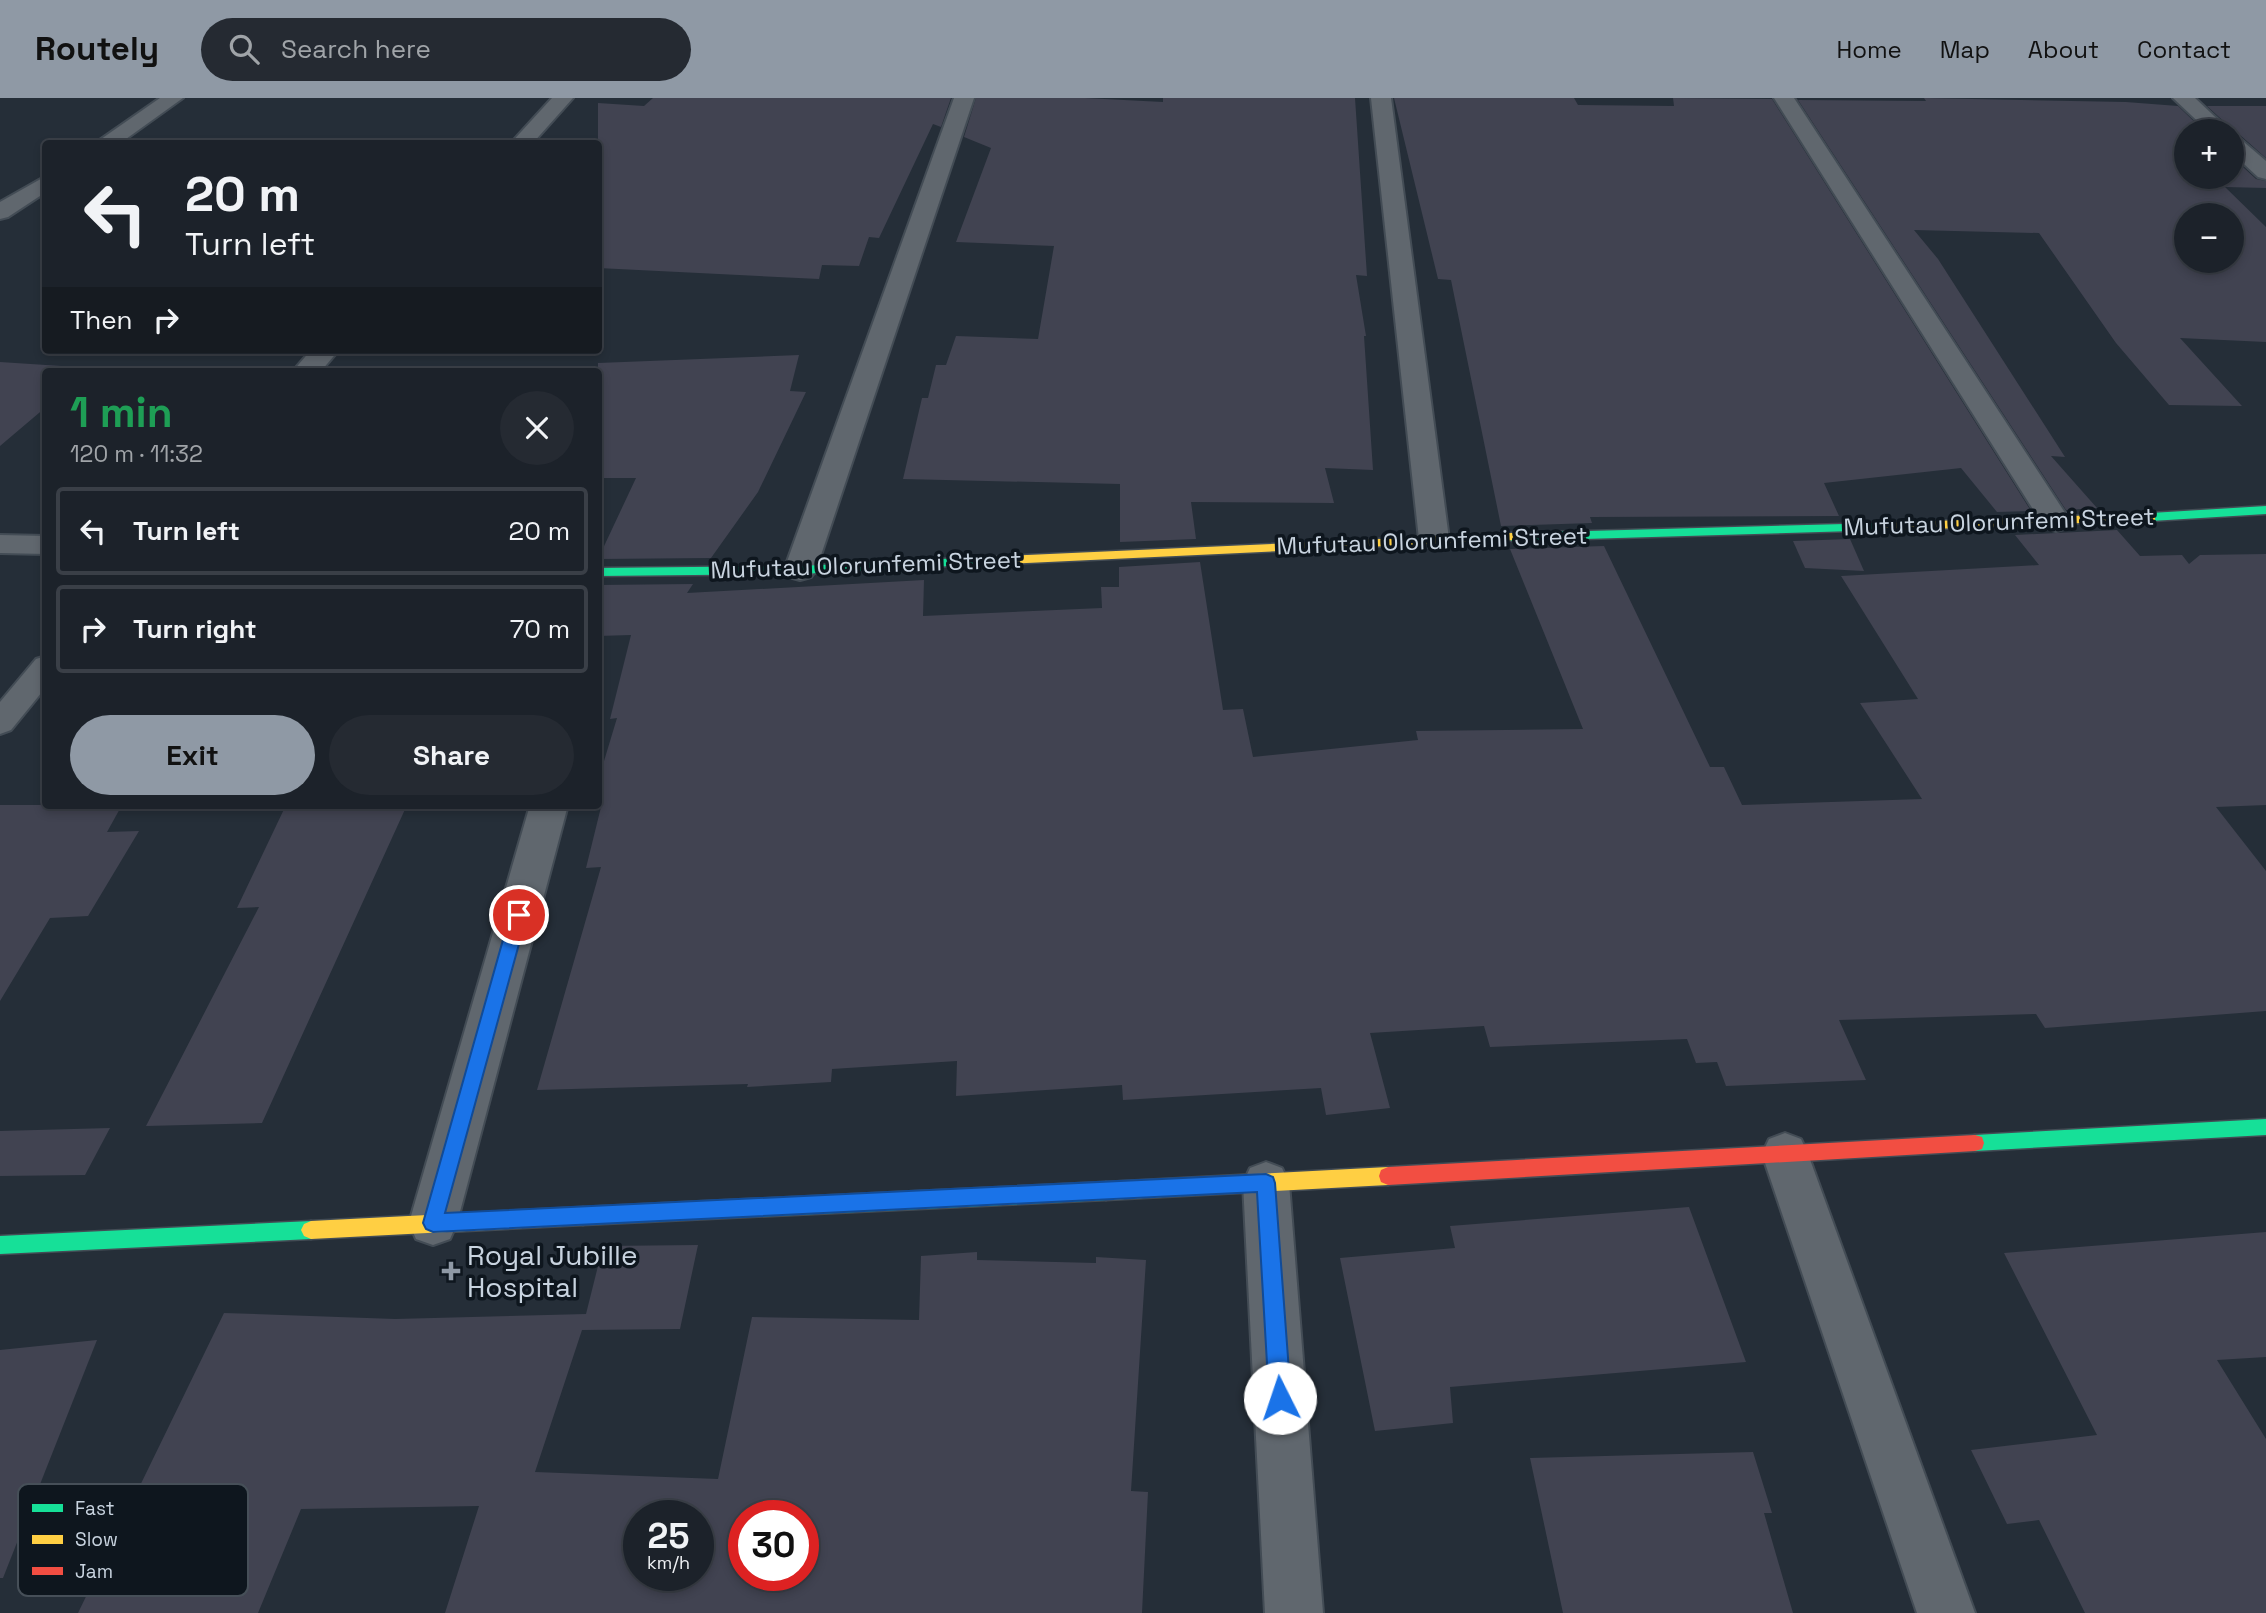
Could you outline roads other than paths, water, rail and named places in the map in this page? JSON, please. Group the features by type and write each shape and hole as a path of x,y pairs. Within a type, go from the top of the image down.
{"street":[{"path":"110,140 173,98"},
{"path":"524,140 563,98"},
{"path":"800,570 964,98"},
{"path":"1381,98 1434,539"},
{"path":"1784,98 2056,522"},
{"path":"2183,98 2207,119"},
{"path":"2244,153 2266,172"},
{"path":"0,212 42,185"},
{"path":"309,368 322,354"},
{"name":"Mufutau Olorunfemi Street","path":"602,572 800,570 1434,539 2056,522 2266,510"},
{"path":"0,544 42,545"},
{"path":"433,1223 548,809"},
{"path":"0,1245 1266,1183 2266,1127"},
{"path":"1785,1154 1946,1613"},
{"path":"1266,1183 1294,1613"}],"lane":[{"path":"0,723 42,671"}],"place":[{"name":"Royal Jubille Hospital","path":"451,1271"}]}
